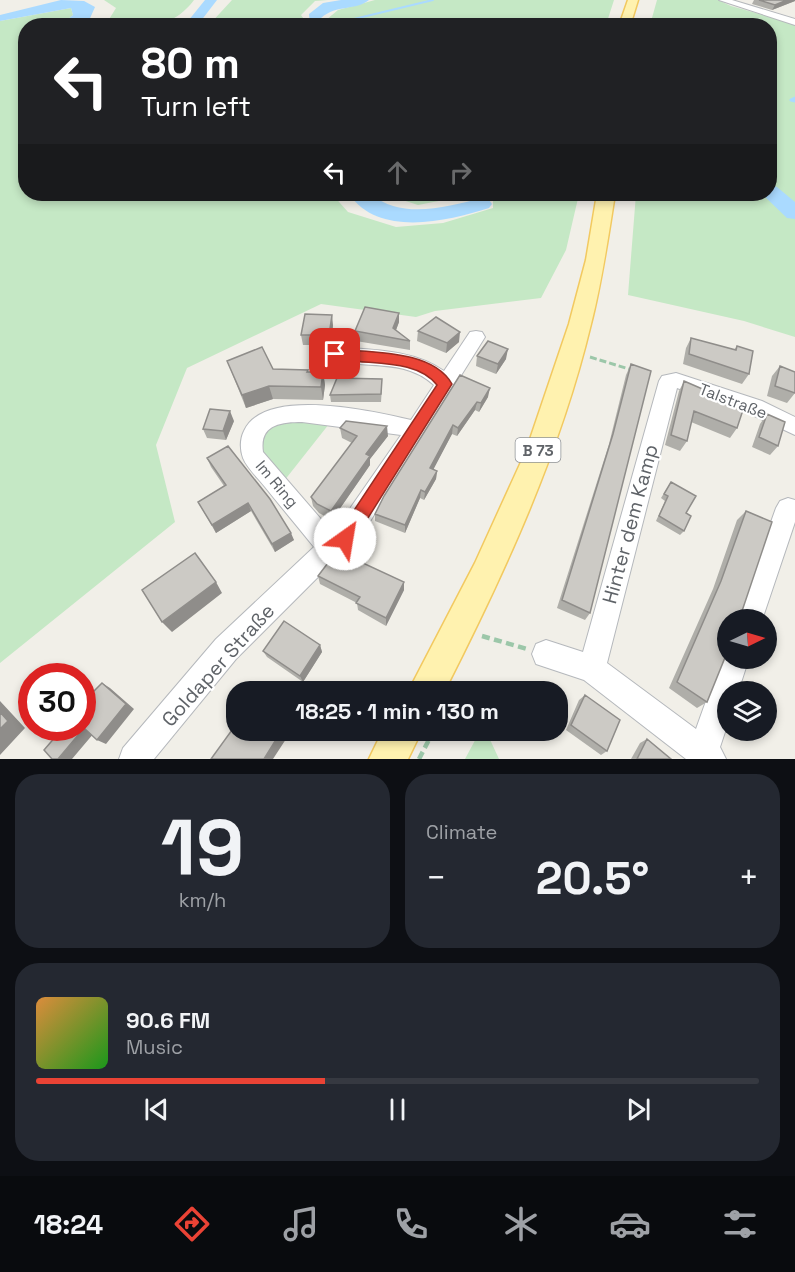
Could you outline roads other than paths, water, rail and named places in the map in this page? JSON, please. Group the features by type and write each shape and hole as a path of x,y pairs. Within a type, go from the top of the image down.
{"main road":[{"path":"627,18 633,0"},
{"name":"B 73","path":"430,681 504,531 558,399 593,280 605,201"},
{"path":"388,759 398,741"}],"street":[{"path":"723,0 795,22"},
{"path":"330,548 345,539 414,429 476,337"},
{"path":"335,354 408,363 435,372 445,384"},
{"name":"Talstraße","path":"669,381 676,380 755,407 795,427"},
{"name":"Hinter dem Kamp","path":"592,669 669,381"},
{"name":"Im Ring","path":"330,548 253,456 250,444 253,432 261,422 284,414 383,421 414,429"},
{"path":"753,609 788,508"},
{"name":"Goldaper Straße","path":"134,759 226,649 330,548"},
{"path":"546,654 592,669 707,755 732,669"}],"water":[{"path":"61,0 84,1 95,7 90,18 69,18 73,15 71,8 0,21 0,15"}],"waterway":[{"path":"196,18 211,0"},
{"path":"314,18 327,6 363,0"},
{"path":"358,18 433,0"},
{"path":"795,98 791,100 795,101"},
{"path":"777,197 795,213"},
{"path":"367,201 385,211 418,216 452,212 482,204"}]}
